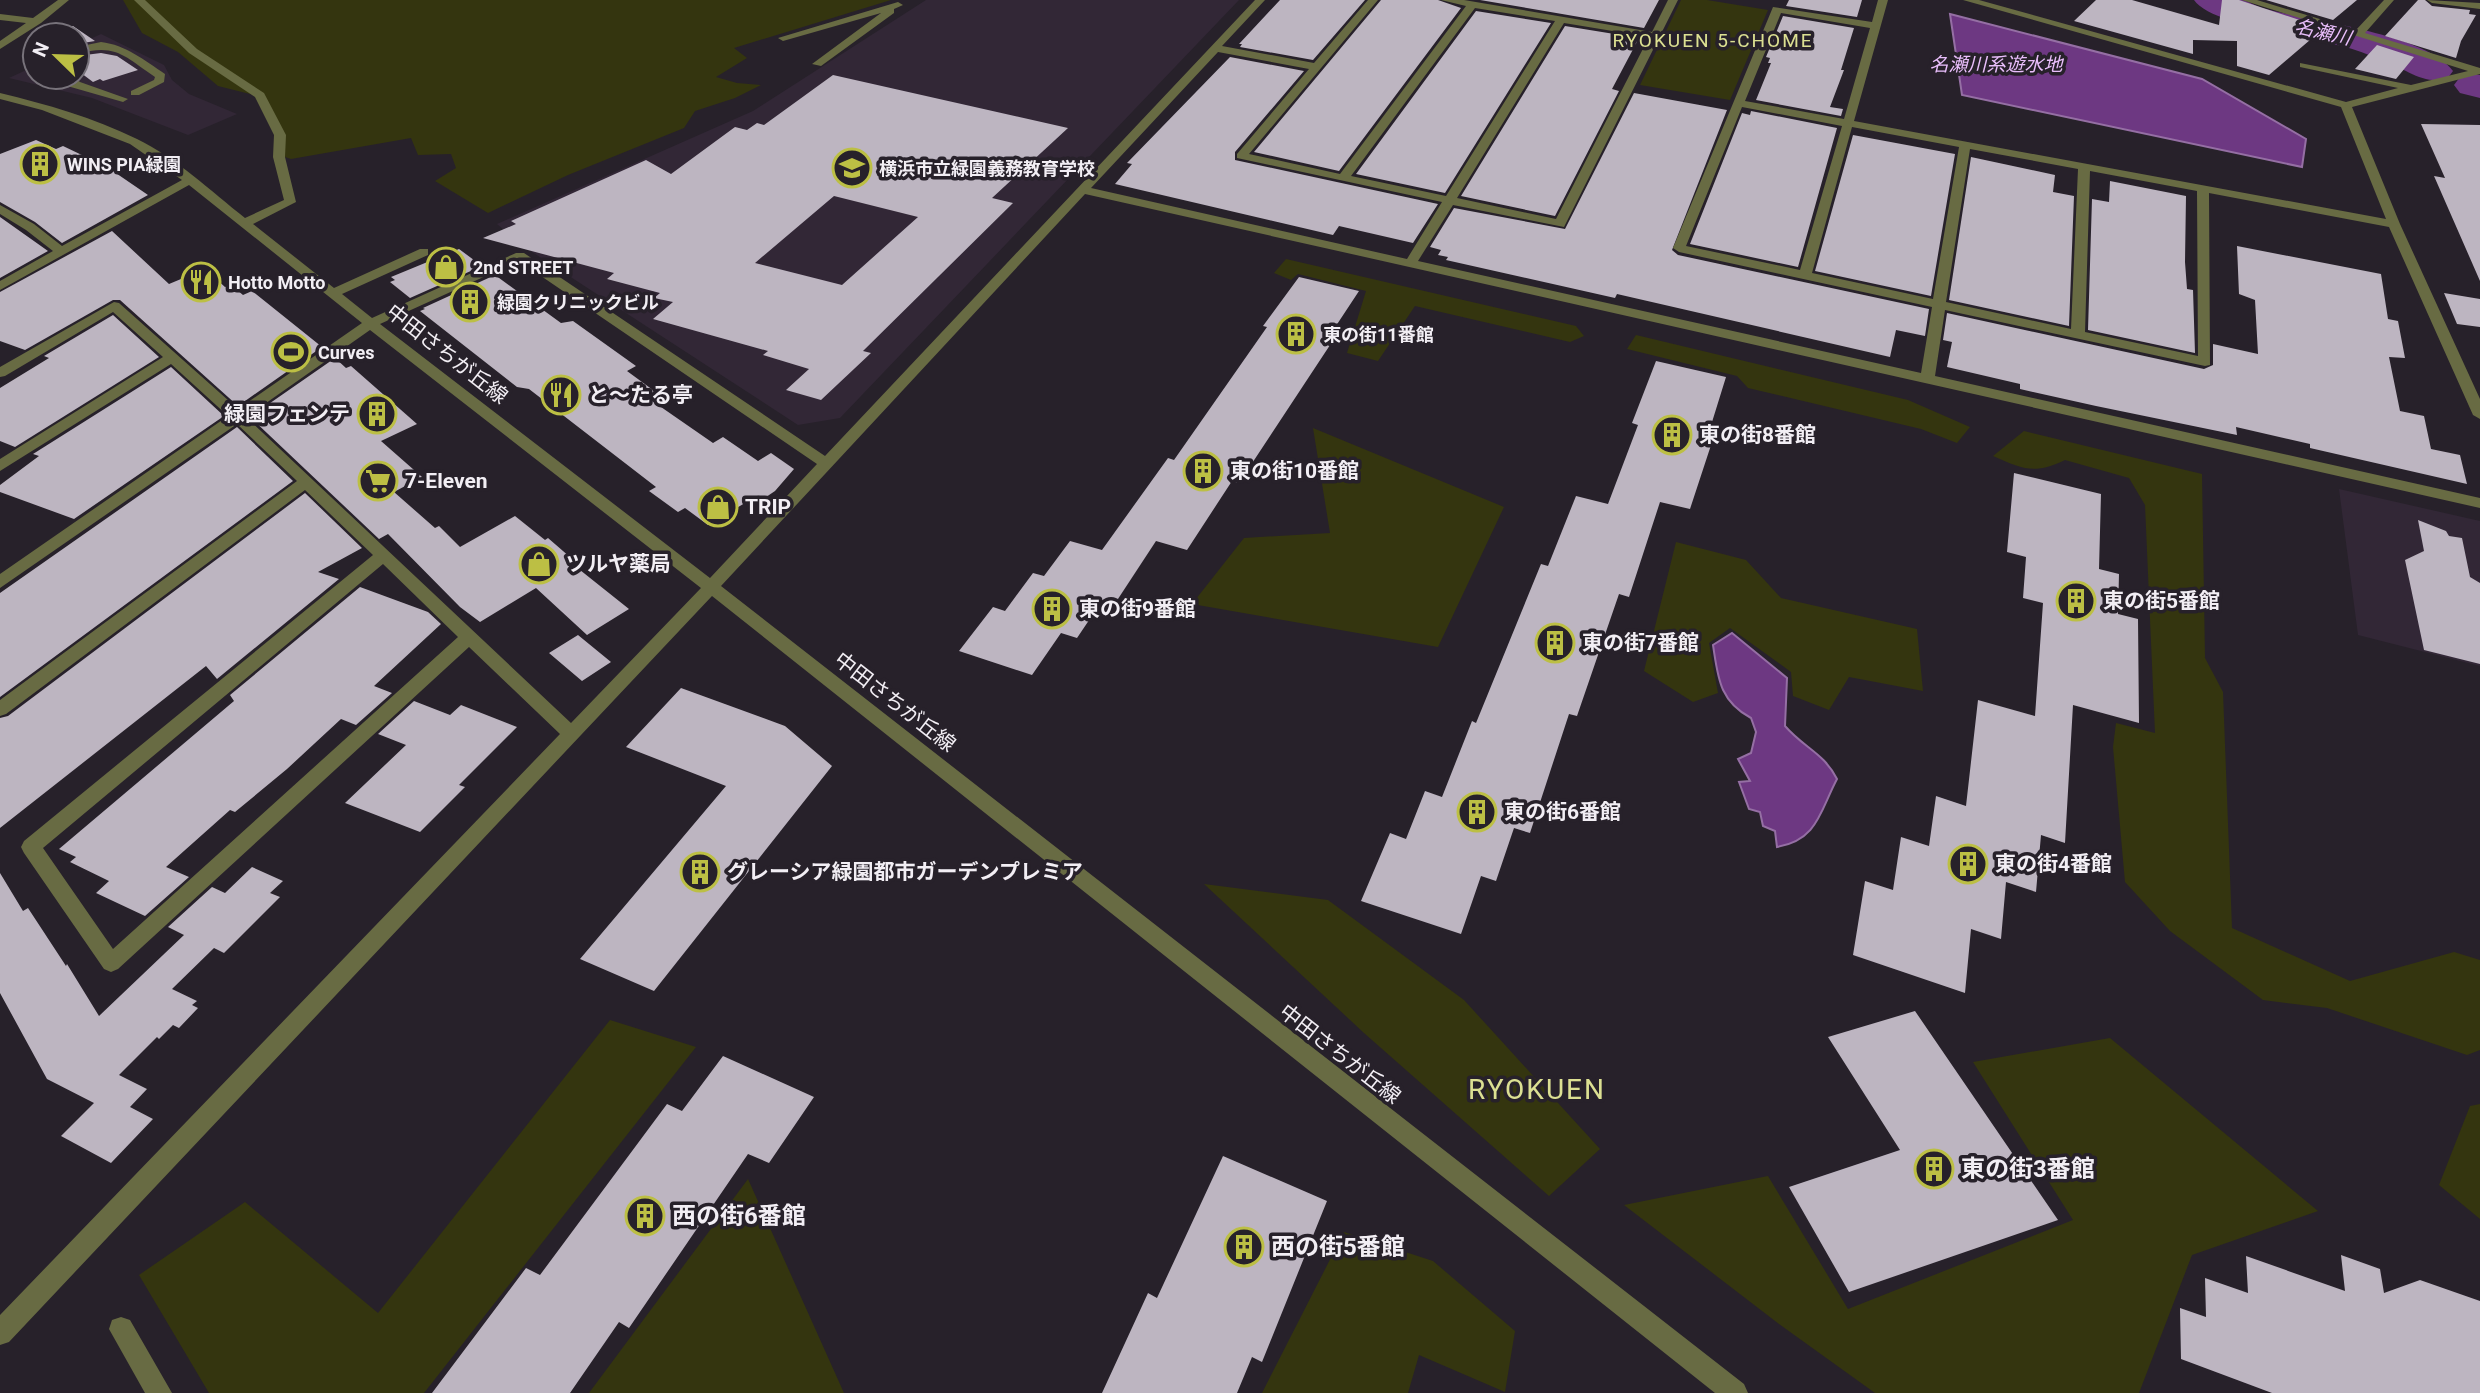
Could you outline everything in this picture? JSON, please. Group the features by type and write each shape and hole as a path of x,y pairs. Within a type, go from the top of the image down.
{"street":[{"path":"0,17 37,21 64,0"},
{"path":"139,0 193,51 260,95 271,113 280,135 279,157 290,202 244,223"},
{"path":"0,1333 711,587 1261,0"},
{"path":"1373,0 1241,156 1560,224 1672,0"},
{"path":"1446,0 1654,35"},
{"path":"1805,275 1883,0"},
{"path":"1968,0 2346,104 2479,70"},
{"path":"2247,0 2479,70"},
{"path":"2359,33 2389,0"},
{"path":"2432,0 2480,6"},
{"path":"783,38 903,3"},
{"path":"817,64 903,3"},
{"path":"1342,178 1472,5"},
{"path":"1877,26 1777,9 1679,248 2205,362 2203,189"},
{"path":"1410,264 1561,20"},
{"path":"0,46 21,32"},
{"path":"91,46 110,44 161,76 159,82 135,93"},
{"path":"1215,48 1316,66"},
{"path":"2304,65 2412,88"},
{"path":"91,88 123,99"},
{"name":"中田さちが丘線","path":"0,96 46,108 134,142 190,180 370,324 711,587 1735,1393"},
{"path":"1738,103 2394,223"},
{"path":"2346,104 2394,223 2480,415"},
{"path":"1927,380 1965,144"},
{"path":"2078,334 2084,166"},
{"path":"0,286 190,180"},
{"path":"1082,190 2480,503"},
{"path":"1,211 30,227 61,252"},
{"path":"333,293 424,251"},
{"path":"0,582 370,324 520,256 827,464"},
{"path":"0,373 114,306 237,416 571,734"},
{"path":"0,466 172,357"},
{"path":"0,709 306,482"},
{"path":"383,555 31,847 111,964 469,637"},
{"path":"121,1329 159,1393"}],"shaded area":[{"path":"123,0 891,0 734,48 747,58 716,77 737,83 761,85 735,98 695,111 684,128 568,175 488,213 435,181 456,168 451,154 418,155 411,138 291,159 276,154 276,133 254,95 218,86 178,52 142,33"},
{"name":"横浜市立緑園義務教育学校","path":"926,0 1239,0 840,418 798,425 523,246 497,224 753,111"},
{"path":"1681,0 1707,0 1768,10 1730,100 1640,85"},
{"path":"101,34 164,65 172,80 189,94 237,114 188,135 92,98 63,91 91,91 91,39"},
{"path":"21,72 21,81 9,78"},
{"path":"1286,259 1576,326 1584,336 1570,342 1415,306 1378,361 1347,353 1366,291 1298,274 1291,280 1274,273"},
{"path":"1636,335 1908,400 1970,427 1957,443 1921,429 1748,388 1737,376 1627,349"},
{"path":"1313,428 1504,507 1438,647 1192,604 1244,538 1330,533"},
{"path":"2024,431 2202,474 2205,658 2223,692 2232,928 2350,981 2454,952 2480,960 2480,1050 2467,1055 2327,1008 2263,1000 2170,931 2125,882 2113,747 2116,723 2155,733 2145,505 2129,478 2065,460 2037,469 1993,456"},
{"path":"2339,489 2480,521 2480,666 2358,635"},
{"path":"1676,542 1746,560 1781,598 1917,629 1923,691 1849,677 1829,710 1793,696 1791,672 1730,628 1709,643 1718,693 1693,702 1644,671"},
{"path":"1204,884 1328,900 1464,1000 1600,1149 1549,1196 1364,1033"},
{"path":"610,1020 696,1047 424,1393 209,1393 139,1275 245,1202 378,1313"},
{"path":"2110,1038 2318,1211 2192,1255 2139,1393 1875,1393 1779,1324 1624,1205 1768,1176 1848,1309 2073,1220 1973,1062"},
{"path":"2480,1104 2480,1219 2439,1185 2470,1106"},
{"path":"748,1179 844,1393 589,1393"},
{"path":"1344,1232 1433,1261 1515,1331 1505,1392 1419,1355 1408,1393 1262,1393"}],"water":[{"name":"名瀬川系遊水地","path":"1950,14 2202,79 2306,139 2302,167 1962,95"},
{"path":"1732,633 1787,678 1785,726 1826,763 1837,779 1810,831 1791,843 1777,847 1775,831 1763,826 1760,812 1749,809 1739,782 1750,781 1738,759 1751,753 1756,732 1751,718 1726,696 1713,645"}],"building":[{"path":"1280,0 1365,0 1313,60 1240,47 1242,44 1239,44"},
{"path":"1381,0 1438,0 1461,8 1339,171 1254,152"},
{"path":"1480,0 1659,0 1644,28"},
{"path":"1789,0 1862,0 1857,17 1786,6"},
{"path":"2096,0 2132,0 2219,25 2222,0 2239,0 2324,28 2269,75 2237,66 2237,41 2193,40 2193,54 2074,21"},
{"path":"2266,0 2357,0 2333,20"},
{"path":"2418,0 2425,0 2432,6 2470,10 2469,14 2476,15 2461,41 2456,58 2385,36"},
{"path":"1476,11 1551,23 1445,193 1356,174"},
{"path":"1783,16 1854,28 1841,70 1844,70 1830,107 1843,109 1841,116 1756,100 1771,63 1768,63 1770,58 1766,57"},
{"path":"1565,26 1639,38 1612,89 1619,91 1555,216 1461,196"},
{"path":"2377,45 2414,57 2396,79 2355,69"},
{"path":"91,54 117,56 138,70 93,82"},
{"path":"1230,57 1304,71 1235,152 1235,160 1438,204 1413,243 1339,226 1333,235 1115,184 1132,164 1127,163"},
{"path":"833,75 1068,128 992,198 1013,203 863,351 871,353 821,400 786,390 809,369 763,355 768,351 653,319 673,302 654,298 660,293 607,279 614,273 483,238 516,224 511,221 646,160 671,174 735,127 747,130 757,123 764,125","holes":["834,196 918,217 842,285 755,263"]},
{"path":"1634,93 1727,110 1672,250 1678,255 1929,309 1925,336 1896,330 1890,357 1617,294 1615,298 1446,260 1448,257 1438,255 1441,250 1430,247 1454,208 1565,229"},
{"path":"1751,111 1837,128 1798,267 1690,244 1742,113 1750,115"},
{"path":"2421,124 2480,125 2480,281 2434,176 2445,178"},
{"path":"1853,135 1955,154 1931,296 1815,271"},
{"path":"36,140 56,149 63,146 107,167 148,195 62,243 35,222 0,202 0,154"},
{"path":"1971,157 2055,175 2053,192 2074,196 2069,326 1949,300"},
{"path":"2110,181 2186,196 2185,262 2187,289 2193,290 2195,353 2088,330 2092,199 2109,202"},
{"path":"0,217 48,251 0,278"},
{"path":"112,231 169,284 205,269 225,287 231,285 243,295 252,291 322,347 238,406 120,300 113,300 25,350 0,341 0,292"},
{"path":"2237,246 2381,274 2388,319 2398,321 2405,358 2389,357 2400,411 2424,416 2431,449 2460,455 2467,484 2310,448 2310,444 2236,427 2237,435 2020,389 2020,384 1947,367 1952,342 1943,340 1947,313 2204,369 2213,365 2213,344 2258,354 2255,300 2239,294"},
{"path":"459,249 482,266 410,298 390,282 395,280 391,277"},
{"path":"495,275 561,323 573,321 636,366 627,371 657,393 648,398 713,443 723,437 758,461 771,453 794,469 775,491 760,501 755,497 708,525 685,508 678,512 649,491 656,487 529,389 517,387 420,311"},
{"path":"1299,277 1359,291 1326,341 1332,342 1239,483 1232,481 1187,550 1156,541 1114,605 1102,601 1077,638 1061,633 1032,675 959,651 993,607 1005,611 1033,573 1044,576 1070,541 1102,550 1168,458 1174,460"},
{"path":"2444,293 2480,299 2480,327 2457,324"},
{"path":"113,315 159,357 15,447 0,441 0,388 49,358 44,356"},
{"path":"335,358 346,368 351,366 417,424 381,441 422,477 394,492 435,528 439,526 460,547 515,516 545,540 548,538 578,564 575,566 629,609 587,635 536,588 480,622 460,607 388,534 379,539 250,417"},
{"path":"1656,361 1726,377 1708,435 1714,436 1690,509 1660,502 1629,597 1619,594 1577,716 1569,714 1530,833 1514,828 1496,881 1481,876 1461,934 1361,901 1390,833 1406,839 1425,791 1442,797 1472,721 1476,723 1541,564 1548,566 1576,496 1608,504 1638,425 1632,423"},
{"path":"171,367 224,416 74,519 0,492 0,485 39,456 33,454"},
{"path":"237,427 293,481 0,697 0,593"},
{"path":"2014,473 2101,494 2099,569 2119,574 2118,614 2138,619 2139,723 2073,705 2065,843 2041,835 2036,892 2006,882 2001,939 1971,929 1965,993 1853,955 1865,881 1893,890 1901,837 1929,846 1936,796 1966,806 1978,700 2035,716 2043,603 2023,598 2026,557 2007,552"},
{"path":"305,493 362,548 318,572 339,579 217,679 206,666 0,828 0,718 8,716"},
{"path":"2418,520 2446,531 2449,536 2462,538 2470,577 2480,583 2480,664 2424,650 2405,560 2424,551"},
{"path":"360,587 428,612 441,624 374,686 392,693 356,725 341,719 287,769 235,812 230,810 166,867 189,877 145,916 96,893 109,881 70,862 76,857 59,849 234,701 230,695"},
{"path":"578,635 611,662 582,681 549,653"},
{"name":"グレーシア緑園都市ガーデンプレミア","path":"681,688 785,726 832,766 654,991 580,959 726,786 626,747"},
{"path":"414,701 450,715 461,705 517,727 459,785 465,787 420,832 345,803 406,745 378,734"},
{"path":"252,867 283,881 270,893 280,897 224,953 214,948 172,989 197,1001 192,1005 198,1008 179,1028 173,1025 159,1039 157,1037 119,1075 147,1089 130,1107 153,1119 111,1163 61,1136 94,1103 47,1079 0,993 0,873 23,911 28,908 66,966 67,964 99,1016 184,935 168,927 212,887 225,893"},
{"name":"東の街3番館","path":"1915,1011 2058,1220 1849,1292 1789,1187 1900,1150 1828,1037"},
{"name":"西の街6番館","path":"723,1056 814,1097 769,1163 748,1154 629,1328 619,1322 570,1393 432,1393 526,1268 540,1275 667,1104 682,1111"},
{"name":"西の街5番館","path":"1223,1156 1327,1201 1262,1362 1252,1357 1237,1393 1102,1393 1148,1293 1157,1298"},
{"path":"2341,1255 2380,1269 2384,1293 2420,1280 2480,1301 2480,1393 2272,1393 2181,1359 2180,1308 2206,1317 2205,1278 2248,1293 2246,1256 2345,1291"}],"waterway":[{"name":"名瀬川","path":"2211,0 2251,16 2355,38 2405,56 2434,71"},
{"name":"名瀬川","path":"2473,85 2480,87"}],"place":[{"name":"WINS PIA緑園","path":"40,164"},
{"name":"横浜市立緑園義務教育学校","path":"852,168"},
{"name":"2nd STREET","path":"446,267"},
{"name":"Hotto Motto","path":"201,282"},
{"name":"緑園クリニックビル","path":"470,302"},
{"name":"東の街11番館","path":"1296,334"},
{"name":"Curves","path":"291,352"},
{"name":"と～たる亭","path":"561,395"},
{"name":"緑園フェンテ","path":"377,414"},
{"name":"東の街8番館","path":"1672,435"},
{"name":"東の街10番館","path":"1203,471"},
{"name":"7-Eleven","path":"378,481"},
{"name":"TRIP","path":"718,507"},
{"name":"ツルヤ薬局","path":"539,564"},
{"name":"東の街5番館","path":"2076,601"},
{"name":"東の街9番館","path":"1052,609"},
{"name":"東の街7番館","path":"1555,643"},
{"name":"東の街6番館","path":"1477,812"},
{"name":"東の街4番館","path":"1968,864"},
{"name":"グレーシア緑園都市ガーデンプレミア","path":"700,872"},
{"name":"東の街3番館","path":"1934,1169"},
{"name":"西の街6番館","path":"645,1216"},
{"name":"西の街5番館","path":"1244,1247"}],"district":[{"name":"RYOKUEN 5-CHOME","path":"1713,40"},
{"name":"RYOKUEN","path":"1537,1089"}]}
